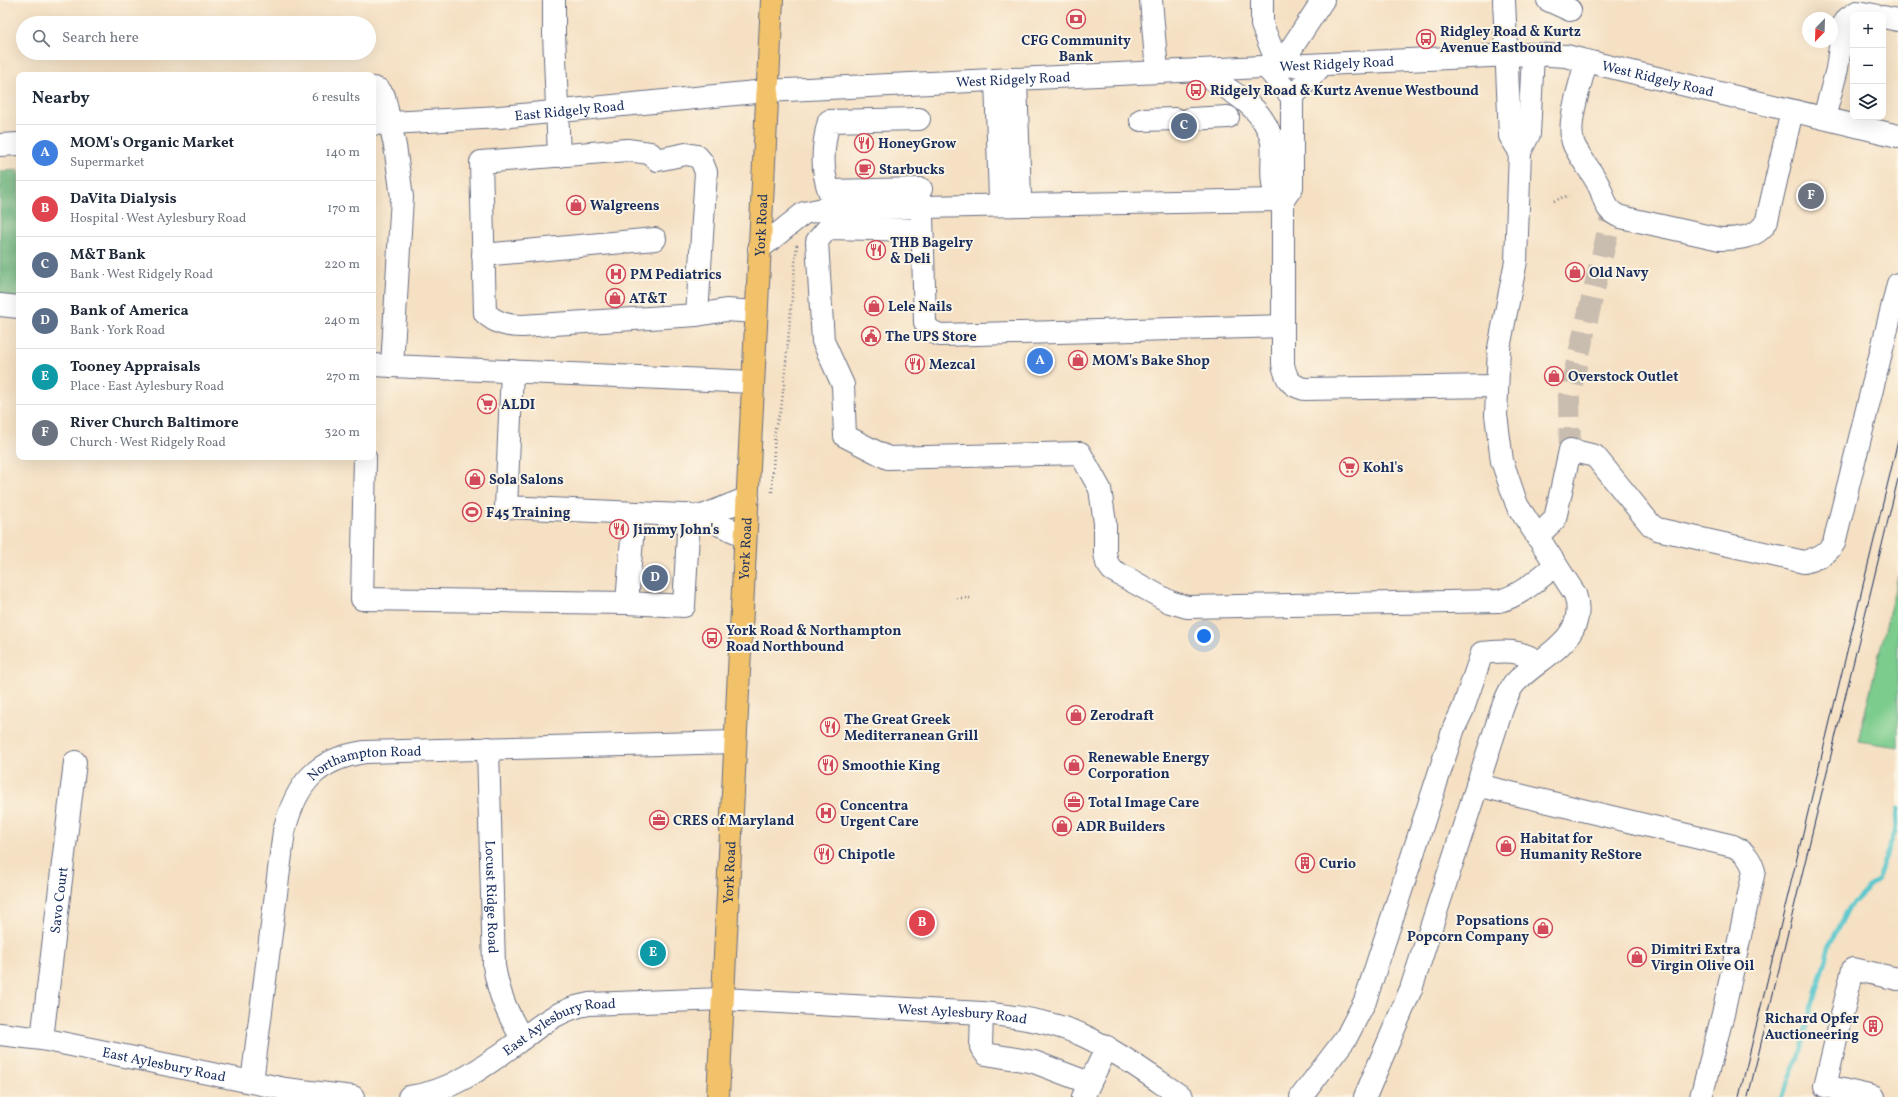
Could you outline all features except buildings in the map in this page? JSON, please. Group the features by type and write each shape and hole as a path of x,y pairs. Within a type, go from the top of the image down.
{"main road":[{"name":"York Road","path":"718,1097 748,498 766,91 772,0"}],"street":[{"path":"554,0 559,156"},
{"path":"1151,0 1157,72"},
{"path":"1262,0 1262,25 1273,67 1292,97 1292,186 1283,200 1284,364 1285,374 1289,382 1296,387 1304,389 1496,386"},
{"path":"1273,67 1323,0"},
{"path":"1504,0 1510,136 1520,152"},
{"path":"1548,0 1570,10"},
{"path":"1824,118 1837,69 1843,25 1850,17"},
{"path":"1886,18 1898,20"},
{"path":"1365,1097 1411,990 1501,712 1508,696 1513,685 1568,638 1575,627 1578,615 1578,605 1574,594 1537,537 1518,504 1502,461 1496,415 1496,386 1499,348 1516,261 1520,152 1529,134 1534,54"},
{"name":"West Ridgely Road","path":"766,91 1534,54 1566,56 1898,136"},
{"path":"1586,61 1571,123 1571,137 1574,145 1598,184 1607,208 1612,214 1621,217 1720,239 1731,239 1758,232 1763,228 1767,220 1792,111"},
{"path":"1292,97 1322,65"},
{"path":"1197,70 1256,110 1265,123 1272,142 1274,187 1283,200"},
{"path":"1006,79 1000,199 1011,205"},
{"path":"376,89 379,90 384,96 382,123 402,197 382,365 753,382"},
{"name":"East Ridgely Road","path":"382,123 557,112 766,91"},
{"path":"1141,120 1228,117"},
{"path":"919,119 829,121 825,136 824,179 829,191 1011,205 1283,200"},
{"path":"0,145 16,144"},
{"path":"697,315 706,172 702,162 697,156 686,154 657,160 650,153 636,150 481,162 485,313 492,320 511,326 697,315 725,325 756,320"},
{"path":"921,198 924,322 928,329 940,335 1284,326"},
{"path":"759,249 804,213 823,209 921,198"},
{"path":"922,230 828,228 817,241 823,341 843,385 845,436 853,441 888,458 1080,453 1100,489 1105,524 1107,563 1112,570 1170,602 1187,607 1499,601 1523,591 1556,565"},
{"path":"483,255 655,239"},
{"path":"1537,537 1556,519 1570,450 1595,456 1651,525 1657,529 1804,562 1823,555 1830,550 1834,543 1898,284"},
{"path":"0,305 16,307"},
{"path":"512,371 506,507 696,515 748,498"},
{"path":"365,460 362,599 627,603 684,606 696,515"},
{"path":"627,603 634,513"},
{"path":"696,515 746,536"},
{"path":"1301,1097 1346,1038 1365,1001 1454,728 1463,709 1482,653 1502,650 1528,655 1539,662"},
{"name":"Northampton Road","path":"252,1082 284,831 289,810 299,790 312,774 329,762 346,754 365,752 735,742"},
{"name":"Locust Ridge Road","path":"488,748 494,966 498,989 506,1010 522,1038"},
{"name":"Savo Court","path":"42,1039 75,762"},
{"path":"1477,785 1733,846 1743,851 1751,860 1754,871 1723,1014 1702,1097"},
{"path":"1873,1097 1825,1086 1853,969 1898,979"},
{"name":"West Aylesbury Road","path":"723,999 982,1012 1017,1017 1048,1024 1079,1034 1107,1047 1182,1097"},
{"name":"East Aylesbury Road","path":"409,1097 439,1091 461,1080 522,1038 545,1020 574,1006 589,1004 723,999"},
{"path":"982,1012 981,1047 986,1054 1034,1062 1086,1090 1107,1047"},
{"name":"East Aylesbury Road","path":"0,1034 42,1039 285,1089 353,1097"}],"path":[{"path":"1554,201 1569,195"},
{"path":"772,492 775,428 781,409 792,305 791,289 796,246 800,233 799,217"},
{"path":"958,598 972,598"}],"green space":[{"path":"16,170 16,299 0,297 0,171"},
{"path":"1898,576 1898,747 1858,741"}],"waterway":[{"path":"1781,1097 1802,1048 1816,991 1830,944 1849,907 1877,880 1895,832 1898,809"}],"tunnel":[{"path":"1570,450 1569,396 1612,214"}],"tram line":[{"path":"1739,1097 1898,441"},
{"path":"1748,1097 1898,479"}],"place":[{"name":"CFG Community Bank","path":"1076,19"},
{"name":"Ridgley Road & Kurtz Avenue Eastbound","path":"1426,39"},
{"name":"Ridgely Road & Kurtz Avenue Westbound","path":"1196,90"},
{"name":"M&T Bank","path":"1184,126"},
{"name":"HoneyGrow","path":"864,143"},
{"name":"Starbucks","path":"865,169"},
{"name":"River Church Baltimore","path":"1811,196"},
{"name":"Walgreens","path":"576,205"},
{"name":"THB Bagelry & Deli","path":"876,250"},
{"name":"Old Navy","path":"1575,272"},
{"name":"PM Pediatrics","path":"616,274"},
{"name":"AT&T","path":"615,298"},
{"name":"Lele Nails","path":"874,306"},
{"name":"The UPS Store","path":"871,336"},
{"name":"MOM's Bake Shop","path":"1078,360"},
{"name":"MOM's Organic Market","path":"1040,361"},
{"name":"Mezcal","path":"915,364"},
{"name":"Overstock Outlet","path":"1554,376"},
{"name":"ALDI","path":"487,404"},
{"name":"Kohl's","path":"1349,467"},
{"name":"Sola Salons","path":"475,479"},
{"name":"F45 Training","path":"472,512"},
{"name":"Jimmy John's","path":"619,529"},
{"name":"Bank of America","path":"655,578"},
{"name":"York Road & Northampton Road Northbound","path":"712,638"},
{"name":"Zerodraft","path":"1076,715"},
{"name":"The Great Greek Mediterranean Grill","path":"830,727"},
{"name":"Smoothie King","path":"828,765"},
{"name":"Renewable Energy Corporation","path":"1074,765"},
{"name":"Total Image Care","path":"1074,802"},
{"name":"Concentra Urgent Care","path":"826,813"},
{"name":"CRES of Maryland","path":"659,820"},
{"name":"ADR Builders","path":"1062,826"},
{"name":"Habitat for Humanity ReStore","path":"1506,846"},
{"name":"Chipotle","path":"824,854"},
{"name":"Curio","path":"1305,863"},
{"name":"DaVita Dialysis","path":"922,923"},
{"name":"Popsations Popcorn Company","path":"1543,928"},
{"name":"Tooney Appraisals","path":"653,953"},
{"name":"Dimitri Extra Virgin Olive Oil","path":"1637,957"},
{"name":"Richard Opfer Auctioneering","path":"1873,1026"}]}
